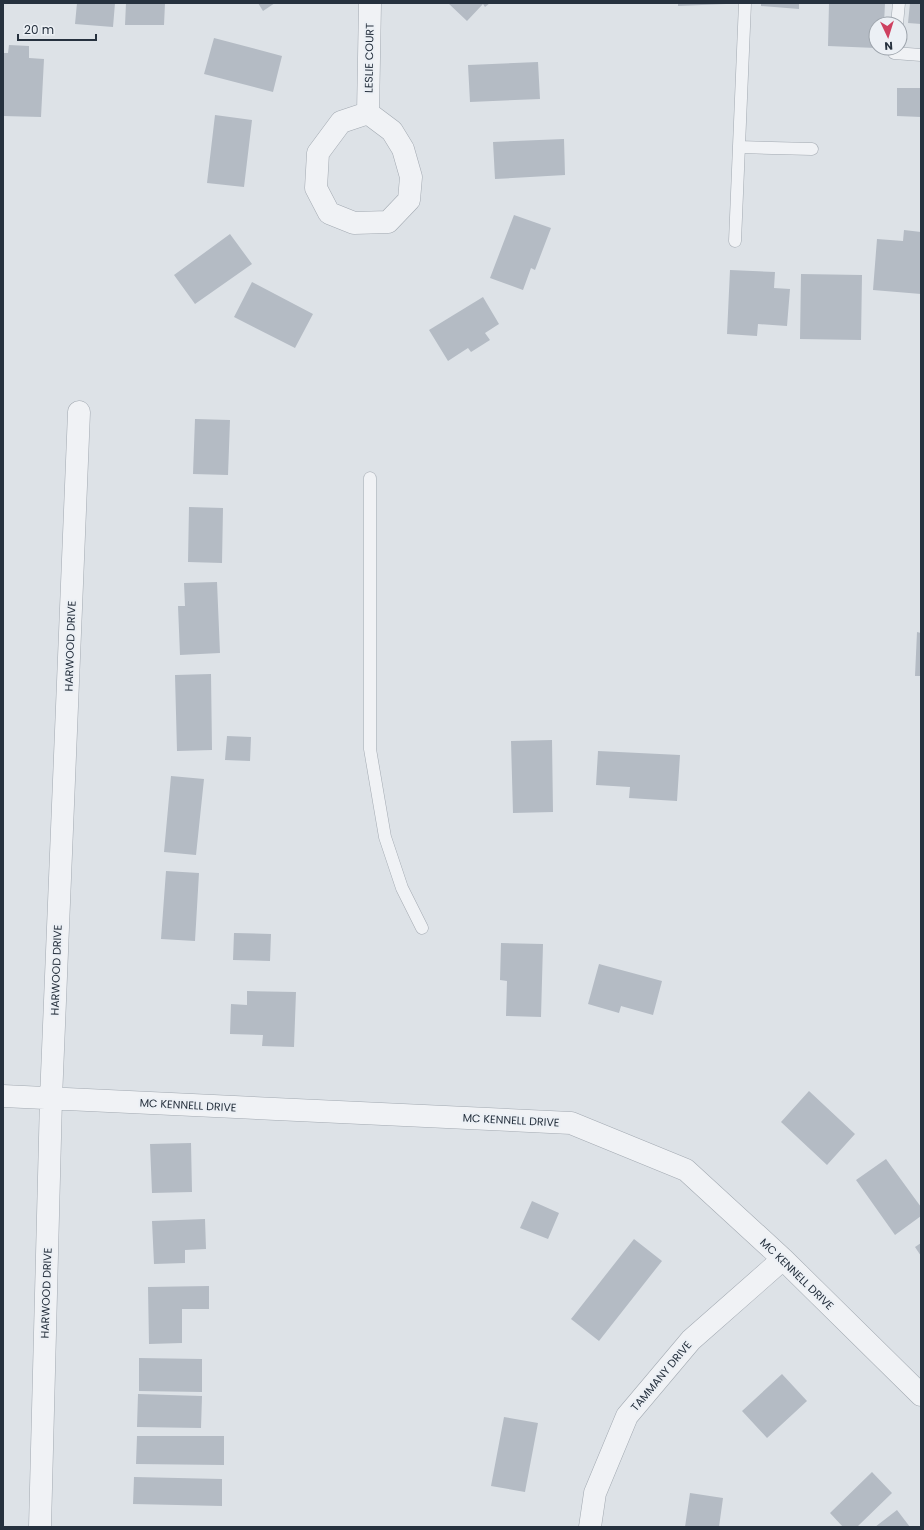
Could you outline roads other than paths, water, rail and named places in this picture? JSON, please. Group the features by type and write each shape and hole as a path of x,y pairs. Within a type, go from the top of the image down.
{"street":[{"name":"LESLIE COURT","path":"368,113 370,3"},
{"path":"368,113 392,131 403,149 411,177 409,200 388,222 354,223 329,213 316,188 318,153 341,122 368,113"},
{"name":"HARWOOD DRIVE","path":"40,1527 51,1099 79,412"},
{"name":"MC KENNELL DRIVE","path":"3,1096 571,1123 686,1170 783,1259 921,1395"},
{"name":"TAMMANY DRIVE","path":"590,1527 595,1493 627,1416 691,1340 783,1259"}],"lane":[{"path":"736,241 745,3"},
{"path":"898,16 899,3"},
{"path":"908,54 921,55"},
{"path":"739,147 812,148"},
{"path":"370,478 370,749 385,837 402,888 422,928"}]}
